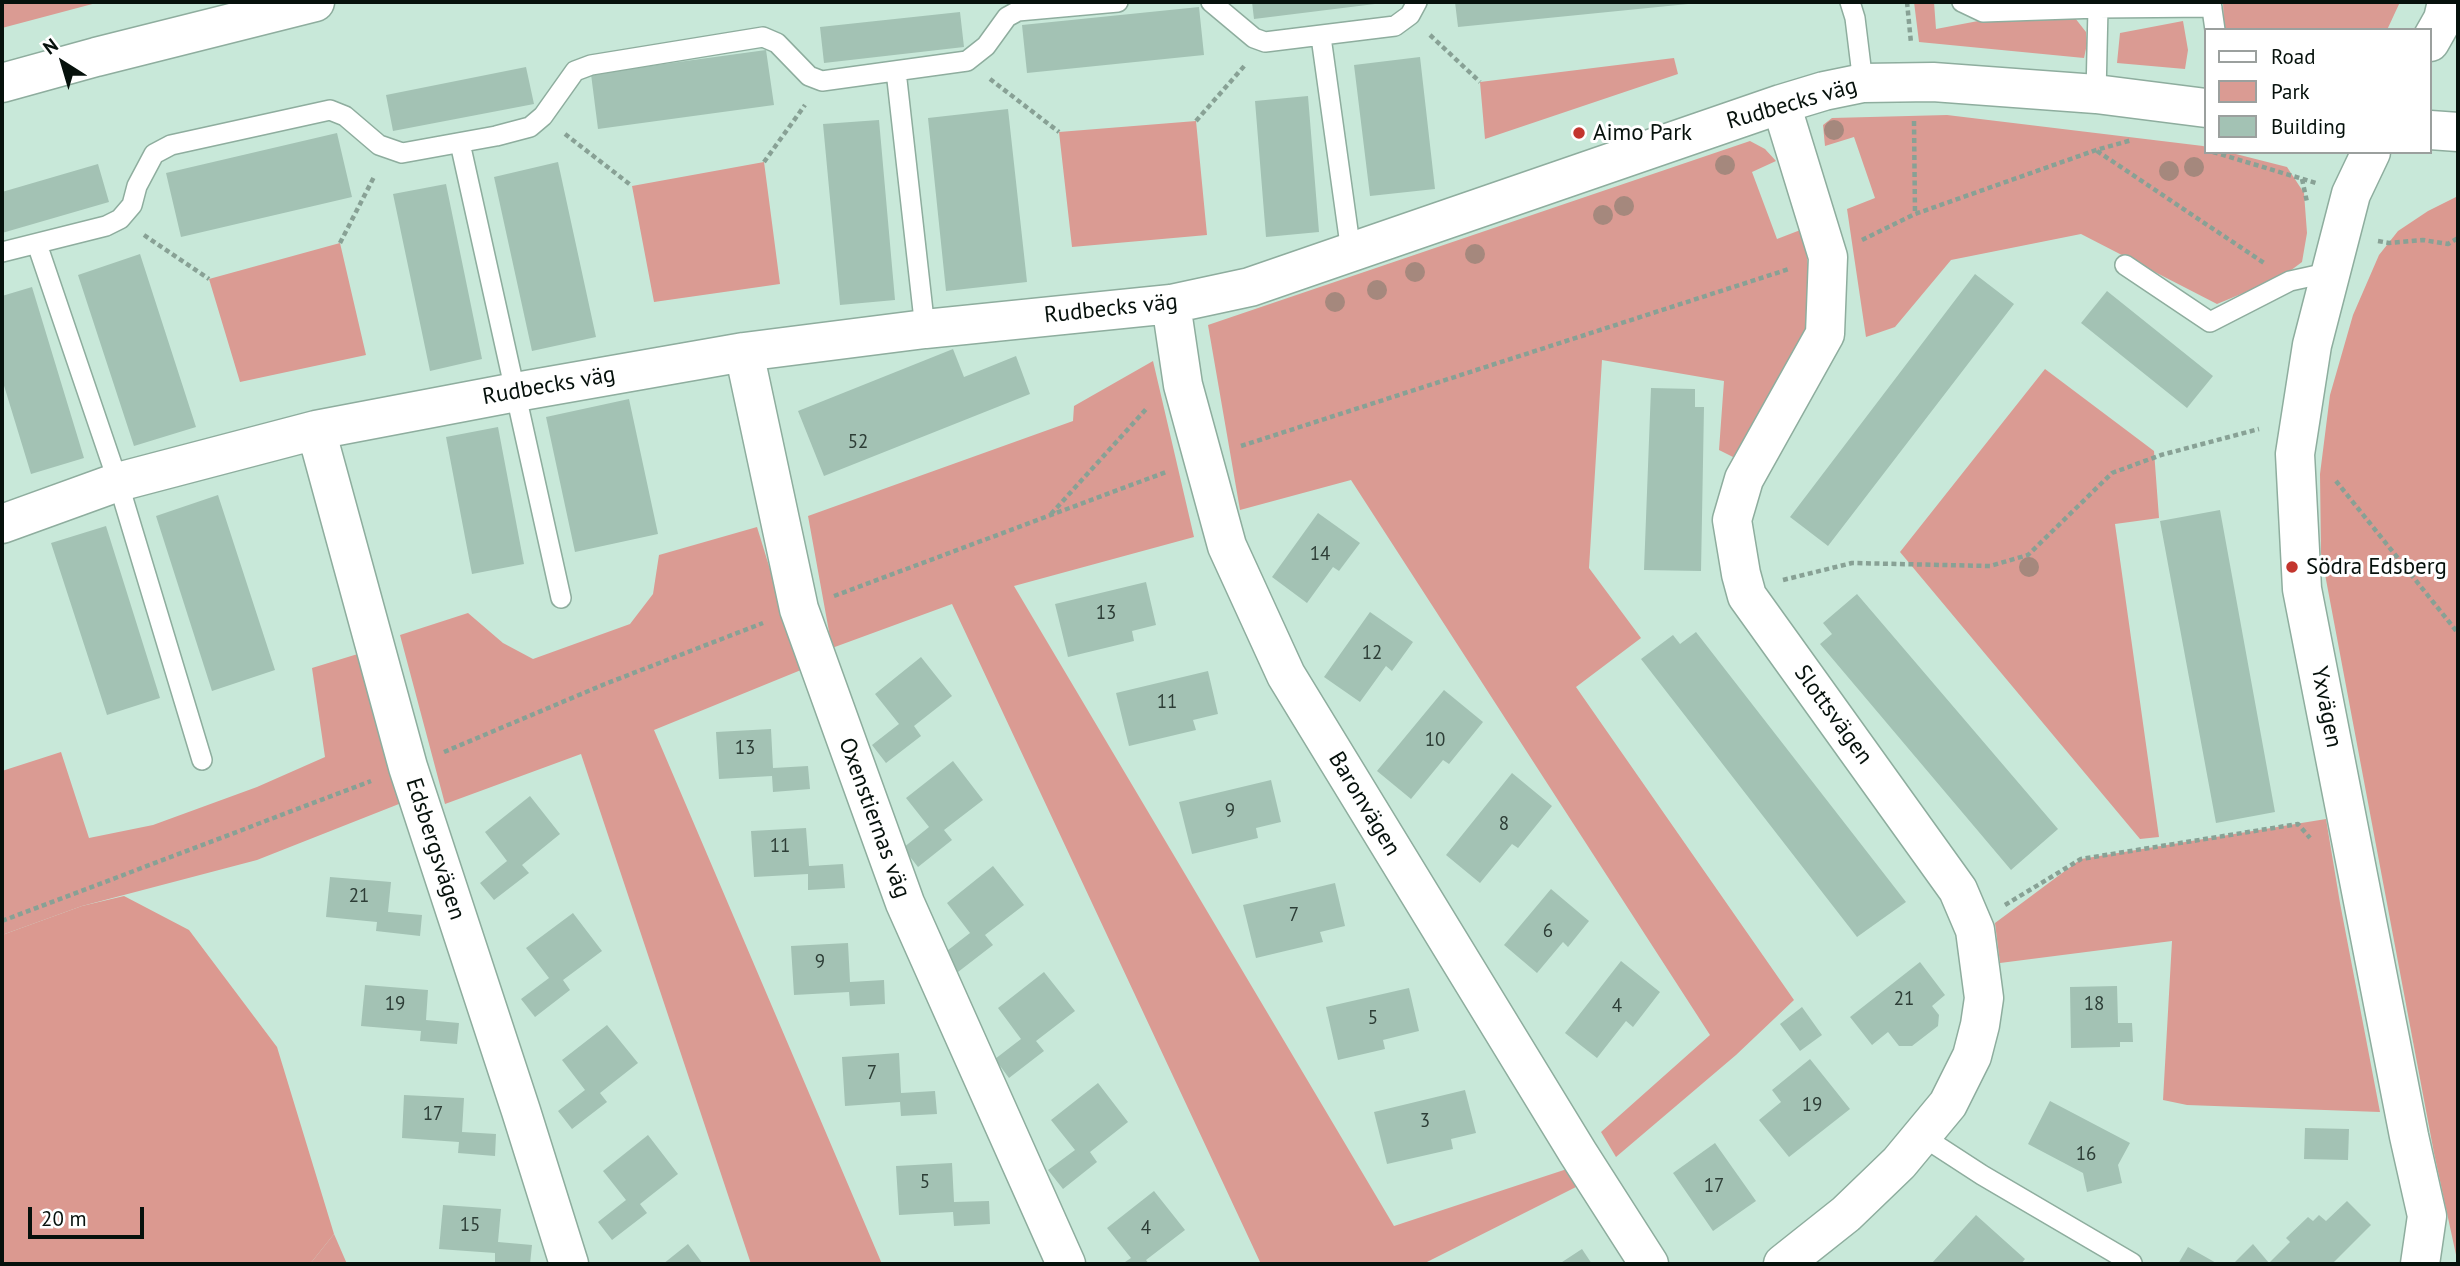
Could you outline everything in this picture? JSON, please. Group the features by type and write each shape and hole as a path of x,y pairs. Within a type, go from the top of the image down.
{"street":[{"path":"2,83 315,2"},
{"path":"2432,38 2443,19 2447,2"},
{"name":"Rudbecks väg","path":"2,524 118,482 316,430 516,392 744,352 925,329 1171,304 1250,287 1781,104 1863,83 1914,81 2096,94 2204,108"},
{"name":"Slottsvägen","path":"1781,104 1828,257 1828,300 1825,334 1744,479 1732,520 1745,588 1747,596 1958,890 1975,930 1984,998 1972,1056 1948,1104 1899,1163 1846,1214 1783,1264"},
{"path":"2432,130 2458,132"},
{"name":"Yxvägen","path":"2370,154 2351,194 2312,345 2295,454 2302,589 2427,1216 2420,1264"},
{"name":"Baronvägen","path":"1171,304 1183,385 1227,546 1286,675 1578,1153 1649,1264"},
{"name":"Oxenstiernas väg","path":"744,352 799,609 905,903 1066,1264"},
{"name":"Edsbergsvägen","path":"316,430 408,767 569,1264"}],"lane":[{"path":"2,253 106,226 120,219 132,205 137,186 154,154 171,145 330,110 345,116 379,145 402,153 530,127 542,116 566,80 575,71 583,68 763,37 777,43 809,76 821,81 967,61 986,46 1007,17 1018,11 1118,2"},
{"path":"1211,2 1254,38 1265,43 1395,26 1413,8"},
{"path":"1850,2 1855,18 1863,83"},
{"path":"1962,2 1983,12 2098,5 2211,4 2215,28"},
{"path":"2096,94 2098,5"},
{"path":"1321,37 1351,252"},
{"path":"896,71 925,329"},
{"path":"460,143 561,598"},
{"path":"37,244 118,482 202,761"},
{"path":"2125,265 2210,322 2336,254"},
{"path":"1922,1136 1982,1175 2132,1263"}],"path":[{"path":"1413,8 1480,82"},
{"path":"1196,121 1265,43"},
{"path":"967,61 1059,132"},
{"path":"764,162 821,81"},
{"path":"542,116 632,186"},
{"path":"2,921 408,767 605,684 799,609 1203,458 1828,257 1914,214 2140,137"},
{"path":"340,243 389,149"},
{"path":"2096,150 2290,281"},
{"path":"2220,154 2351,194"},
{"path":"120,219 209,279"},
{"path":"2336,254 2389,243 2423,240 2448,244 2458,238"},
{"path":"1050,515 1152,404"},
{"path":"1745,588 1852,563 1990,566 2028,555 2112,472 2161,455 2261,428"},
{"path":"2297,484 2332,476 2458,632"},
{"path":"1975,930 1989,915 2081,859 2298,824 2311,840 2322,838"}],"green space":[{"path":"2,2 100,2 2,28"},
{"path":"1914,2 1934,2 1936,29 1994,18 2075,18 2086,32 2084,58 1919,42"},
{"path":"2223,2 2400,2 2388,28 2224,28"},
{"path":"2183,21 2188,50 2185,69 2117,63 2120,33"},
{"path":"1674,58 1678,74 1485,139 1480,82"},
{"path":"1947,115 2203,146 2204,154 2236,154 2287,167 2304,193 2307,233 2302,262 2282,277 2217,304 2081,234 1951,260 1895,327 1866,337 1847,209 1875,198 1854,137 1825,146 1823,125 1832,118"},
{"path":"1196,121 1207,235 1072,247 1059,132"},
{"path":"1750,141 1765,149 1776,161 1752,172 1777,239 1803,229 1817,330 1739,460 1719,450 1724,381 1602,360 1589,568 1641,638 1576,687 1794,1000 1736,1055 1616,1157 1601,1132 1710,1035 1351,480 1240,510 1208,325"},
{"path":"764,162 780,284 654,302 632,186"},
{"path":"340,243 366,355 240,382 209,279"},
{"path":"1153,361 1194,537 1014,586 1394,1226 1570,1168 1576,1187 1423,1264 1261,1264 952,604 832,648 808,516 1073,421 1074,406"},
{"path":"2045,369 2154,451 2159,518 2115,524 2159,837 2140,839 1900,552"},
{"path":"757,527 801,670 654,730 882,1264 751,1264 581,754 445,804 400,635 468,613 503,643 533,659 630,624 653,594 659,555"},
{"path":"361,653 404,802 257,860 82,906 2,935 2,771 61,752 89,838 153,825 257,787 325,757 312,668"},
{"path":"2326,819 2380,1112 2187,1105 2163,1100 2172,941 2000,963 1995,923 2081,859"},
{"path":"334,1234 347,1264 310,1264"}],"shaded area":[{"path":"2458,196 2458,1264 2434,1153 2321,553 2320,474 2330,395 2353,315 2379,255 2398,231 2428,211"},
{"path":"124,896 189,930 277,1047 334,1234 310,1264 2,1264 2,935 82,906"}],"building":[{"path":"1252,2 1383,2 1383,3 1254,19"},
{"path":"1455,2 1688,2 1688,4 1458,27"},
{"path":"1199,7 1204,55 1027,73 1022,25"},
{"path":"960,12 964,47 824,63 820,27"},
{"path":"766,50 774,105 598,129 591,74"},
{"path":"1420,57 1435,189 1370,196 1354,65"},
{"path":"526,67 534,104 393,131 386,95"},
{"path":"1308,96 1319,232 1266,237 1255,101"},
{"path":"1008,109 1027,282 946,291 928,118"},
{"path":"879,120 895,300 840,305 823,124"},
{"path":"337,133 352,197 181,237 166,173"},
{"path":"558,162 596,337 532,351 494,177"},
{"path":"98,164 109,202 2,233 2,192"},
{"path":"446,184 482,359 430,371 393,194"},
{"path":"140,254 196,427 134,446 78,275"},
{"path":"1975,274 2014,304 1828,546 1790,517"},
{"path":"32,287 84,458 31,474 2,379 2,296"},
{"path":"2107,291 2213,376 2187,408 2081,323"},
{"path":"953,349 964,377 1016,356 1030,394 824,476 798,411"},
{"path":"1651,388 1695,389 1695,407 1704,407 1701,571 1644,570"},
{"path":"629,399 658,534 575,552 546,417"},
{"path":"498,427 524,564 472,574 446,437"},
{"path":"218,495 275,670 212,691 156,516"},
{"path":"2220,510 2275,812 2216,823 2160,521"},
{"path":"1318,513 1360,543 1339,571 1333,567 1307,603 1272,577"},
{"path":"106,526 160,698 107,715 51,543"},
{"path":"1146,582 1156,625 1132,631 1134,641 1068,657 1055,604"},
{"path":"1857,594 2058,829 2011,870 1820,644 1832,634 1823,623"},
{"path":"1370,612 1413,642 1392,671 1386,666 1360,702 1324,677"},
{"path":"1696,632 1906,902 1857,937 1641,659 1673,635 1680,644"},
{"path":"921,657 952,696 914,726 921,736 886,763 872,745 899,724 875,694"},
{"path":"1208,671 1218,714 1193,720 1196,730 1129,746 1116,693"},
{"path":"1444,690 1483,722 1449,764 1443,760 1411,799 1377,771"},
{"path":"771,729 773,768 808,766 810,789 773,792 772,776 719,779 716,732"},
{"path":"953,761 983,800 944,830 952,840 918,867 903,848 929,827 906,798"},
{"path":"1512,773 1552,806 1518,848 1512,844 1480,883 1446,855"},
{"path":"1271,780 1281,822 1256,828 1258,838 1192,854 1179,802"},
{"path":"530,796 560,834 522,865 529,873 494,900 480,883 507,861 485,832"},
{"path":"806,828 809,866 843,864 845,888 808,890 808,874 754,877 751,831"},
{"path":"993,866 1024,905 985,935 993,945 958,972 943,954 970,933 947,903"},
{"path":"330,877 391,882 388,912 422,915 420,936 376,931 377,922 326,917"},
{"path":"1335,883 1345,926 1320,932 1323,942 1256,958 1243,905"},
{"path":"1551,889 1589,921 1568,947 1563,942 1537,973 1504,945"},
{"path":"573,913 602,951 563,980 570,990 535,1017 521,999 549,978 526,948"},
{"path":"848,943 850,982 884,980 885,1004 850,1006 849,992 794,995 791,946"},
{"path":"1621,961 1660,992 1633,1027 1626,1021 1597,1058 1565,1033"},
{"path":"1920,962 1945,995 1932,1006 1939,1015 1938,1026 1912,1046 1899,1046 1888,1032 1872,1045 1850,1017"},
{"path":"1044,972 1075,1011 1036,1041 1044,1051 1009,1078 995,1059 1021,1039 998,1008"},
{"path":"365,985 428,990 426,1020 459,1023 457,1044 420,1041 421,1031 361,1026"},
{"path":"2117,986 2118,1023 2132,1023 2133,1042 2120,1042 2120,1047 2071,1048 2070,987"},
{"path":"1409,988 1419,1031 1383,1040 1385,1049 1338,1060 1326,1007"},
{"path":"1802,1007 1822,1035 1800,1051 1780,1024"},
{"path":"607,1025 638,1063 600,1093 607,1102 572,1129 558,1111 585,1090 562,1060"},
{"path":"899,1053 901,1093 935,1091 937,1114 901,1116 900,1102 845,1106 842,1057"},
{"path":"1810,1059 1850,1109 1789,1157 1759,1120 1781,1102 1772,1090"},
{"path":"1098,1083 1128,1122 1090,1152 1097,1162 1063,1189 1048,1170 1075,1150 1051,1120"},
{"path":"1465,1090 1476,1133 1451,1139 1453,1149 1387,1164 1374,1112"},
{"path":"404,1095 464,1098 462,1132 496,1134 495,1156 458,1153 459,1142 402,1138"},
{"path":"2050,1101 2130,1143 2118,1165 2122,1183 2087,1192 2083,1173 2028,1144"},
{"path":"2305,1128 2349,1129 2348,1160 2304,1159"},
{"path":"648,1135 678,1174 640,1204 647,1213 612,1240 598,1222 626,1200 603,1171"},
{"path":"1715,1143 1756,1201 1713,1231 1673,1173"},
{"path":"952,1163 954,1202 989,1201 990,1224 954,1226 953,1212 899,1215 896,1166"},
{"path":"1154,1191 1185,1230 1146,1260 1149,1264 1122,1264 1131,1258 1107,1228"},
{"path":"2347,1201 2371,1225 2332,1264 2233,1264 2253,1244 2269,1263 2290,1242 2286,1238 2308,1217 2313,1221 2319,1215 2326,1221"},
{"path":"443,1205 501,1209 498,1242 532,1245 530,1264 495,1264 495,1253 439,1249"},
{"path":"1976,1215 2025,1259 2021,1264 1931,1264"},
{"path":"688,1244 703,1264 663,1264"},
{"path":"2188,1247 2218,1264 2178,1264"},
{"path":"1582,1249 1592,1264 1559,1264"}],"place":[{"name":"Aimo Park","path":"1579,133"},
{"name":"Södra Edsberg","path":"2292,567"}]}
